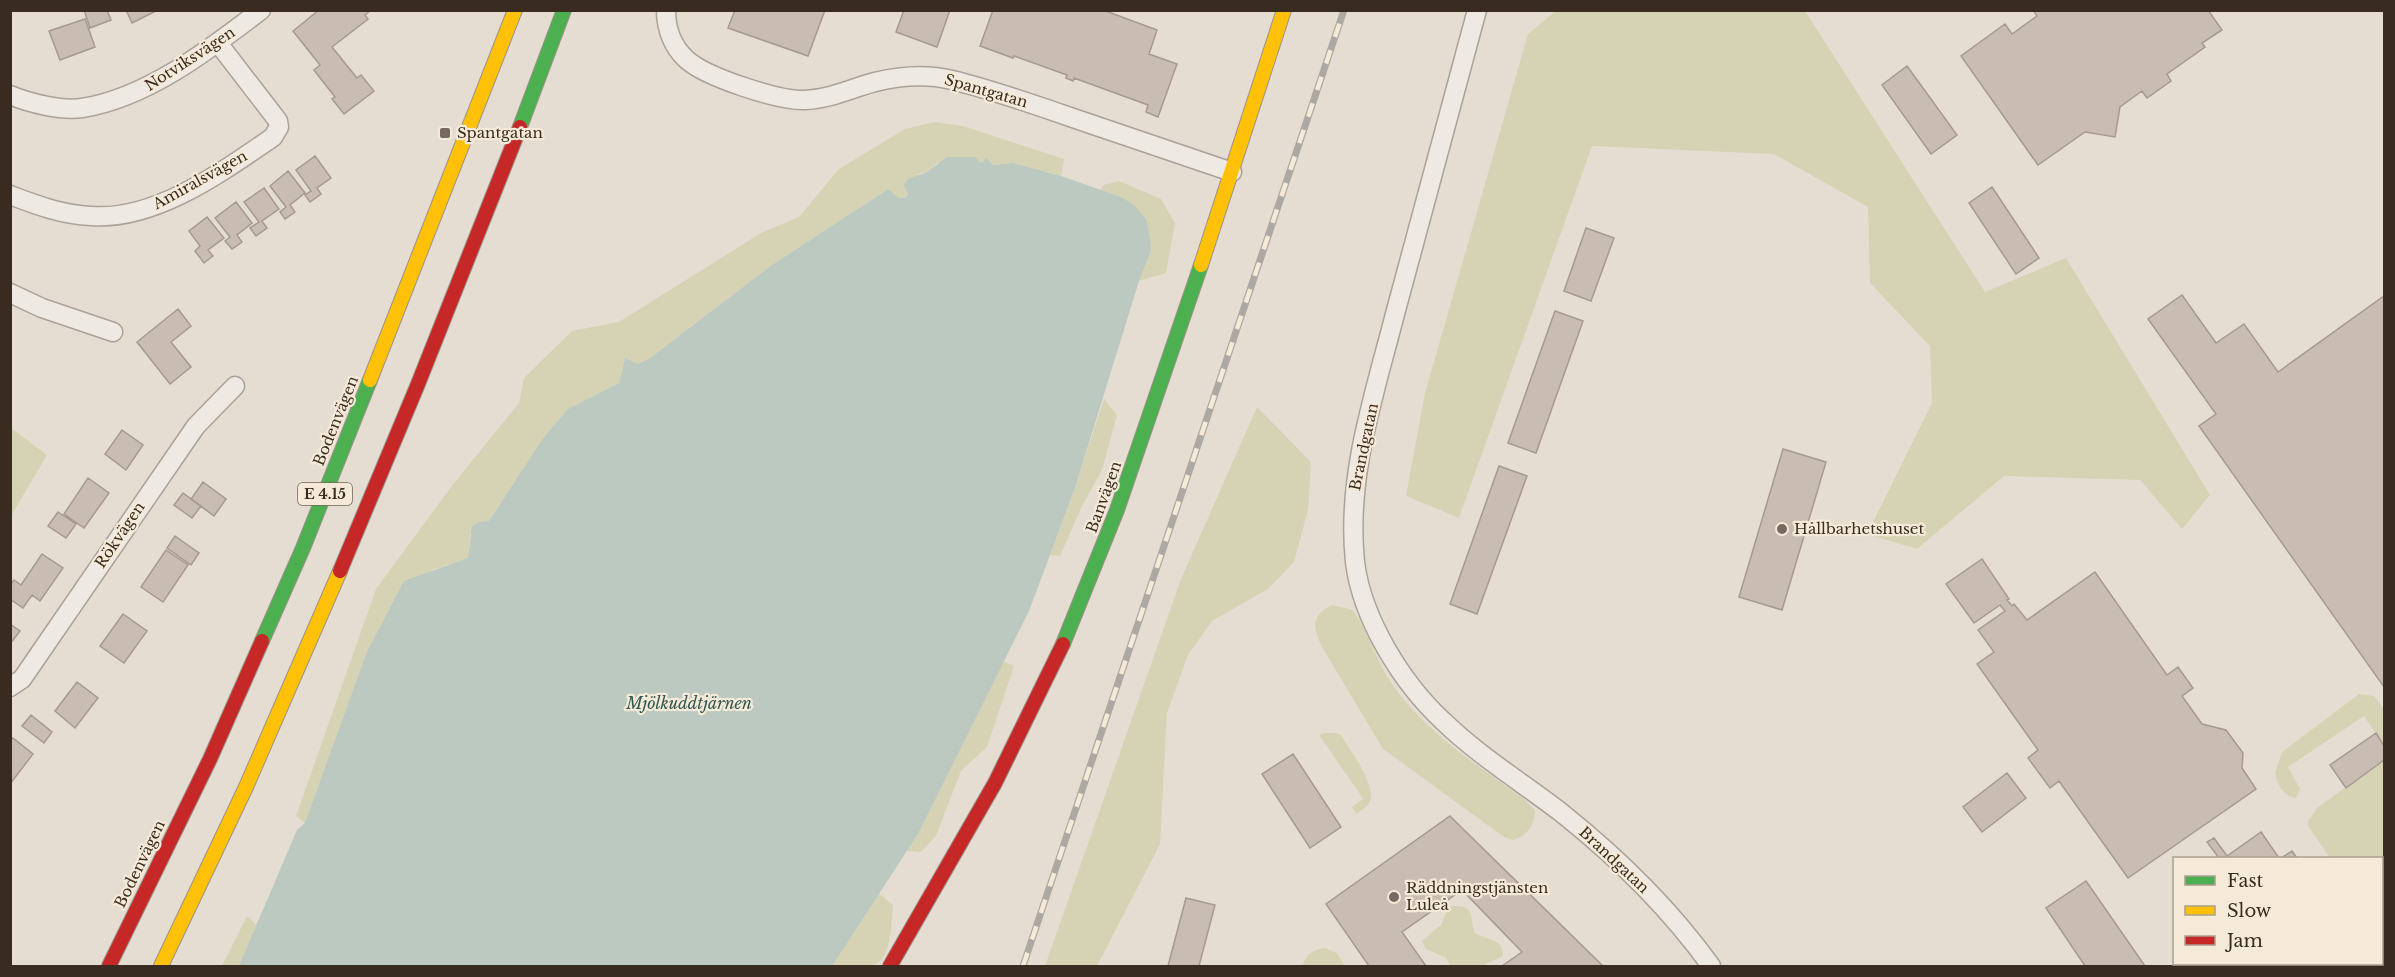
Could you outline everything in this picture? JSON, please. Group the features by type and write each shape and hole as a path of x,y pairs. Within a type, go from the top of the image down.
{"main road":[{"name":"Bodenvägen","path":"109,966 210,759 303,548 420,258 515,10"},
{"name":"E 4.15","path":"161,966 257,764 348,553 465,270 564,10"},
{"name":"Banvägen","path":"890,966 935,892 1012,752 1084,596 1149,418 1284,10"}],"street":[{"name":"Notviksvägen","path":"10,94 30,104 80,109 138,92 218,43 261,10"},
{"name":"Spantgatan","path":"666,10 669,31 675,46 699,69 781,98 804,100 824,97 877,82 914,76 951,80 998,93 1232,172"},
{"name":"Brandgatan","path":"1477,10 1359,458 1353,501 1355,564 1359,581 1380,637 1401,673 1427,706 1460,736 1562,813 1626,868 1678,924 1711,966"},
{"name":"Amiralsvägen","path":"10,195 66,213 90,216 138,212 184,193 273,137 279,128 278,121 218,43"},
{"path":"10,294 42,308 113,332"},
{"name":"Rökvägen","path":"10,687 22,679 196,426 235,386"}],"shaded area":[{"path":"1557,10 1805,11 1985,292 2066,258 2210,495 2182,529 2140,480 2004,476 1917,549 1867,534 1932,403 1930,346 1870,283 1868,207 1774,154 1592,146 1459,518 1406,496 1425,393 1528,34"},
{"path":"934,122 963,126 1064,159 1061,176 1013,163 993,165 969,157 937,163 927,172 918,174 905,198 899,198 888,189 772,265 650,358 638,364 625,358 619,383 568,409 543,438 489,521 479,522 470,535 468,558 432,570 340,966 222,966 247,916 256,925 305,823 296,816 376,589 451,487 519,403 524,378 572,331 619,322 761,233 799,217 839,169 905,129"},
{"path":"1119,181 1161,199 1175,223 1166,273 1139,281 1151,251 1133,205 1100,190 1104,185"},
{"path":"1104,399 1117,415 1102,470 1082,506 1060,556 1050,555 1075,488"},
{"path":"1257,407 1311,462 1308,510 1294,562 1268,589 1212,621 1188,655 1167,713 1160,844 1097,966 1045,966 1181,579"},
{"path":"11,428 47,455 11,516"},
{"path":"1332,605 1353,610 1386,675 1405,702 1420,718 1453,747 1524,799 1535,810 1534,821 1526,833 1513,840 1504,837 1383,749 1322,647 1317,634 1315,623 1317,618 1320,613"},
{"path":"1003,661 1014,666 987,747 961,771 936,836 921,852 907,851 918,834"},
{"path":"2359,694 2374,696 2384,709 2384,746 2364,716 2288,767 2300,789 2296,798 2285,793 2275,773 2282,752"},
{"path":"1324,733 1341,735 1367,780 1371,798 1368,805 1356,814 1352,807 1363,799 1319,735"},
{"path":"2384,760 2384,936 2383,857 2329,857 2308,826 2308,821 2318,807"},
{"path":"878,893 893,905 891,931 883,957 878,963 865,967 832,966"},
{"path":"1460,906 1468,910 1475,933 1498,943 1503,950 1503,956 1481,966 1450,966 1446,958 1426,949 1422,941 1441,925 1448,908"},
{"path":"1325,948 1337,953 1345,966 1303,966 1310,953"}],"water":[{"name":"Mjölkuddtjärnen","path":"947,157 976,157 979,162 983,163 986,158 993,165 1013,163 1061,176 1121,197 1134,205 1146,219 1151,251 1139,281 1075,488 1029,611 918,834 832,966 239,966 297,830 305,823 367,652 404,581 468,558 472,526 479,522 489,521 543,438 568,409 619,383 625,358 638,364 650,358 772,265 888,189 899,198 905,198 908,194 904,185 908,179 927,172"}],"building":[{"path":"84,10 107,10 111,20 90,28"},
{"path":"126,10 158,10 132,23"},
{"path":"319,10 371,10 365,15 368,19 332,47 357,78 361,75 374,91 344,114 332,99 335,97 314,70 320,65 293,31"},
{"path":"735,10 825,10 808,56 728,28"},
{"path":"904,10 950,10 937,47 896,32"},
{"path":"993,10 1103,10 1157,30 1149,54 1177,64 1158,117 1146,112 1148,105 1074,78 1073,81 1066,78 1067,75 980,46"},
{"path":"2033,10 2208,10 2222,30 2202,43 2205,47 2167,74 2171,81 2147,98 2142,91 2120,107 2115,137 2085,132 2038,165 1961,56 2005,24 2012,34 2037,16"},
{"path":"85,19 95,47 60,60 49,31"},
{"path":"1907,66 1957,135 1931,154 1882,85"},
{"path":"315,156 331,178 317,188 321,194 310,202 305,195 311,191 296,170"},
{"path":"288,171 305,193 290,205 295,212 285,219 280,212 286,207 270,186"},
{"path":"1992,187 2039,258 2016,274 1969,203"},
{"path":"264,188 279,209 262,221 267,228 256,236 250,228 259,222 244,202"},
{"path":"236,202 252,223 237,235 242,242 232,249 225,241 230,237 215,218"},
{"path":"207,217 224,238 208,250 213,256 204,263 195,251 200,246 189,231"},
{"path":"1586,228 1614,238 1591,301 1564,291"},
{"path":"2182,295 2216,343 2244,324 2278,372 2384,296 2384,687 2199,426 2216,414 2148,319"},
{"path":"178,309 191,326 171,342 191,367 170,384 137,342"},
{"path":"1555,311 1583,321 1536,453 1508,443"},
{"path":"122,430 143,445 126,470 105,454"},
{"name":"Hållbarhetshuset","path":"1783,449 1826,462 1782,610 1739,597"},
{"path":"1499,466 1527,476 1477,614 1450,604"},
{"path":"88,478 109,493 84,528 64,514"},
{"path":"203,482 226,499 214,516 191,499"},
{"path":"183,493 201,506 192,518 174,505"},
{"path":"58,512 76,524 66,538 48,526"},
{"path":"175,536 199,553 191,565 167,548"},
{"path":"166,550 188,565 163,602 141,587"},
{"path":"42,554 63,568 40,601 32,595 23,608 10,599 10,585 14,580 21,585"},
{"path":"1982,559 2009,599 2007,600 2012,606 2014,604 2027,620 2095,572 2167,675 2178,667 2193,688 2182,696 2202,724 2226,730 2243,753 2242,768 2256,789 2128,878 2059,781 2050,788 2028,758 2038,750 1977,664 1994,652 1978,630 2005,611 2000,605 1974,623 1946,584"},
{"path":"123,614 147,631 124,663 100,646"},
{"path":"10,624 20,631 10,644"},
{"path":"77,682 98,698 75,728 55,711"},
{"path":"31,715 52,732 44,743 22,726"},
{"path":"2376,733 2384,746 2384,760 2346,788 2330,765"},
{"path":"13,738 33,754 10,784 10,741"},
{"path":"1293,754 1341,827 1310,848 1262,774"},
{"path":"2007,773 2026,798 1982,832 1963,807"},
{"name":"Räddningstjänsten Luleå","path":"1450,816 1603,966 1502,966 1522,952 1462,890 1402,932 1426,966 1369,966 1326,904"},
{"path":"2261,832 2278,857 2218,857 2207,842 2214,838 2227,856"},
{"path":"2292,851 2296,857 2283,857"},
{"path":"2086,881 2145,966 2085,966 2046,908"},
{"path":"1186,898 1215,905 1199,966 1168,966"}],"railway":[{"path":"1023,966 1344,10"}],"traffic: fast":[{"path":"520,127 564,10"},
{"path":"1063,644 1117,510 1201,265"},
{"path":"262,641 303,548 370,380"}],"traffic: slow":[{"path":"370,380 515,10"},
{"path":"1201,265 1284,10"},
{"path":"161,966 246,787 340,571"}],"traffic: jam":[{"path":"340,571 418,384 520,127"},
{"path":"109,966 210,759 262,641"},
{"path":"890,966 995,783 1063,644"}],"place":[{"name":"Spantgatan","path":"445,133"},
{"name":"Hållbarhetshuset","path":"1782,529"},
{"name":"Räddningstjänsten Luleå","path":"1394,897"}]}
